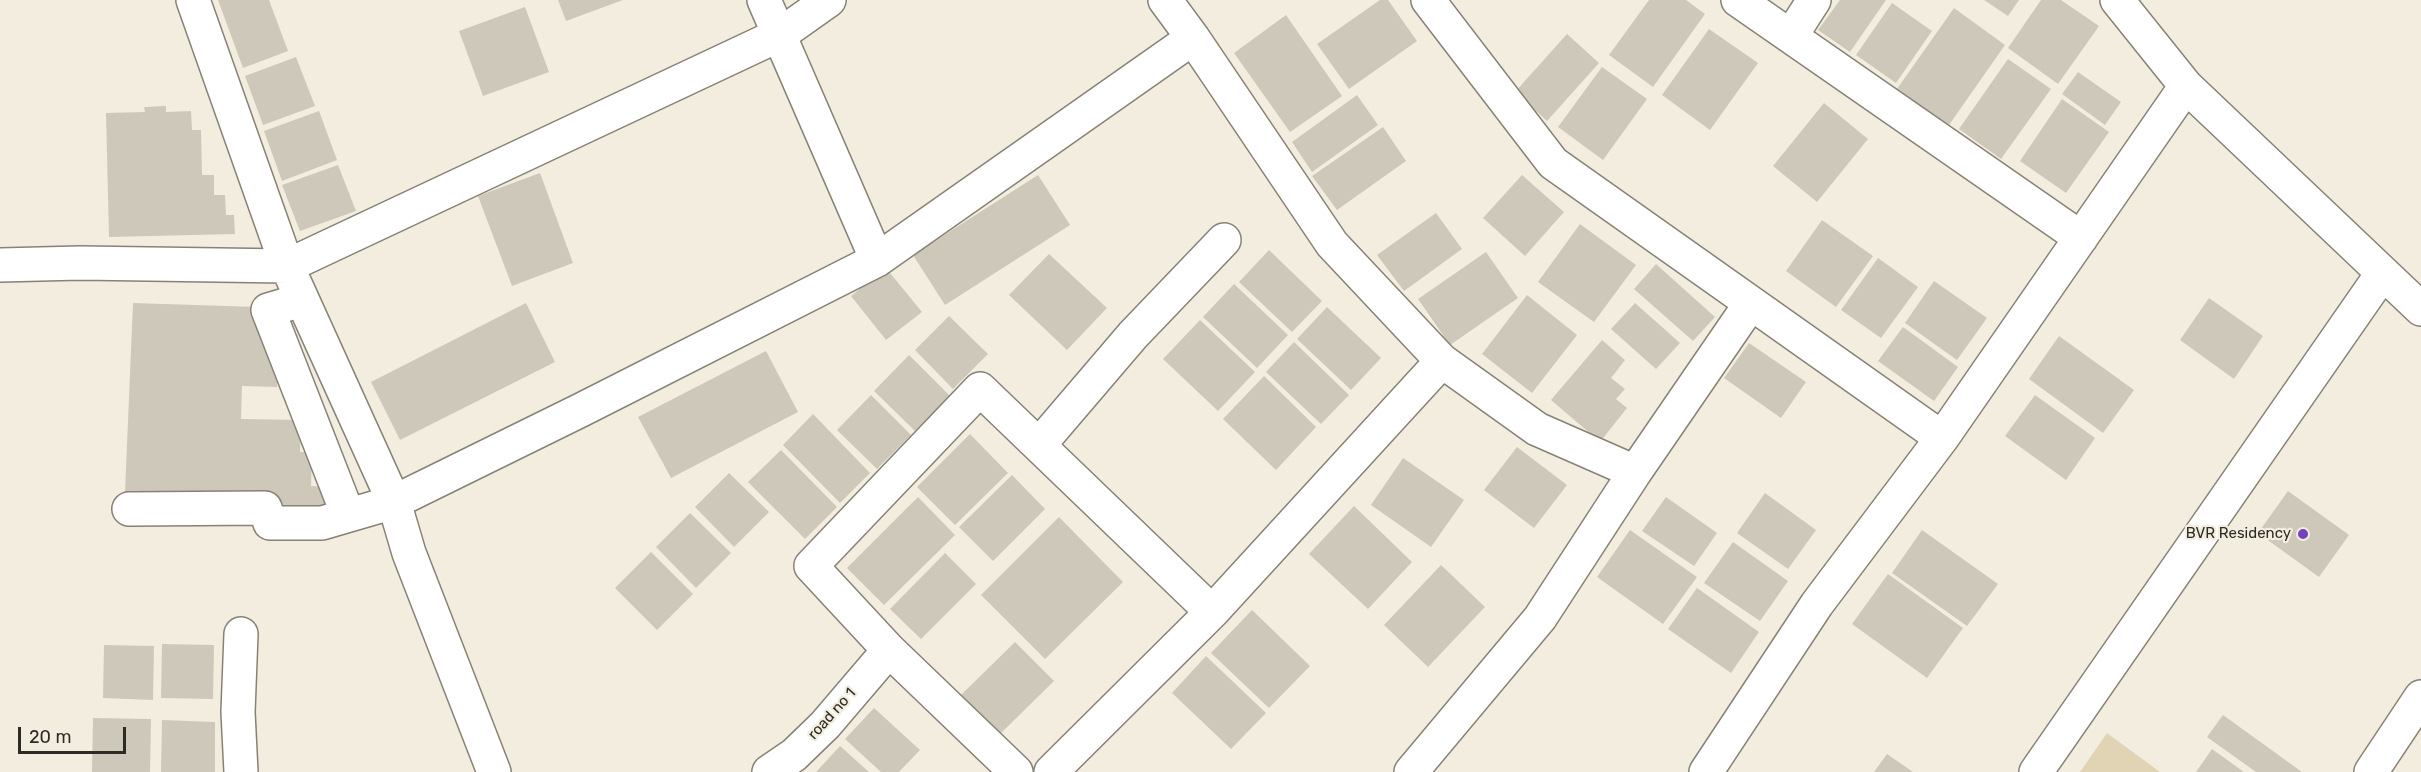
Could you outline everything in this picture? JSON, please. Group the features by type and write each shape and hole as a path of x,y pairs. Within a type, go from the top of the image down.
{"street":[{"path":"193,0 287,266 394,502 409,553 494,772"},
{"path":"765,0 877,260"},
{"path":"0,265 80,263 287,266 781,34 828,0"},
{"path":"1165,0 1332,244 1442,361 1537,429 1635,472"},
{"path":"1738,0 2081,238"},
{"path":"1791,36 1814,0"},
{"path":"2116,0 2186,86 2421,309"},
{"path":"1440,5 1553,163 1942,438"},
{"path":"129,509 265,508 270,523 322,523 394,502 877,260 1193,38"},
{"path":"1706,772 1817,604 1942,438 2186,86"},
{"path":"1039,445 1133,335 1224,240"},
{"path":"2036,772 2382,274"},
{"path":"302,300 268,310 348,515"},
{"path":"1411,772 1540,618 1635,472 1751,303"},
{"path":"1051,772 1212,612 1442,361"},
{"path":"1016,772 889,650 811,566 980,389 1212,612"},
{"path":"241,772 238,712 242,634"},
{"name":"road no 1","path":"770,772 794,755 825,725 889,650"},
{"path":"2371,772 2421,697"}],"shaded area":[{"path":"2107,733 2160,772 2080,772"}],"building":[{"path":"218,0 269,0 288,51 243,68"},
{"path":"558,0 623,0 566,21"},
{"path":"1380,0 1388,0 1417,41 1349,89 1317,44"},
{"path":"1649,0 1686,0 1705,14 1653,87 1609,55"},
{"path":"1840,0 1886,0 1850,52 1818,30"},
{"path":"1984,0 2019,0 2008,16"},
{"path":"2041,0 2061,0 2099,26 2058,84 2008,48"},
{"path":"1892,3 1932,31 1896,83 1856,55"},
{"path":"525,7 549,72 483,96 459,31"},
{"path":"1954,8 2005,45 1949,125 1897,89"},
{"path":"1286,15 1342,96 1290,132 1234,53"},
{"path":"1709,29 1758,63 1710,130 1662,95"},
{"path":"1567,34 1599,63 1547,121 1515,92"},
{"path":"296,57 315,106 263,125 245,76"},
{"path":"2008,59 2051,89 2001,159 1959,129"},
{"path":"1602,67 1647,99 1603,160 1558,127"},
{"path":"2078,72 2121,102 2105,125 2062,94"},
{"path":"1357,95 1378,125 1312,172 1292,142"},
{"path":"2062,99 2109,132 2066,193 2020,161"},
{"path":"1824,103 1868,139 1817,202 1773,166"},
{"path":"166,106 166,112 191,111 192,130 201,130 202,175 214,175 214,195 225,195 226,215 234,215 235,234 109,237 106,113 145,112 144,107"},
{"path":"319,111 337,160 282,181 264,131"},
{"path":"1383,127 1406,161 1337,210 1312,176"},
{"path":"338,165 356,211 300,231 282,185"},
{"path":"540,173 573,263 512,286 478,196"},
{"path":"1038,175 1070,225 945,305 913,255"},
{"path":"1522,175 1564,212 1525,256 1483,218"},
{"path":"1436,213 1462,249 1404,291 1377,255"},
{"path":"1822,220 1873,256 1836,307 1786,271"},
{"path":"1580,224 1636,265 1594,322 1538,282"},
{"path":"1269,250 1322,301 1292,332 1239,282"},
{"path":"1486,252 1518,298 1450,345 1418,299"},
{"path":"1049,254 1107,308 1067,350 1009,295"},
{"path":"1878,258 1918,287 1881,338 1841,310"},
{"path":"1656,264 1715,317 1693,341 1634,289"},
{"path":"886,268 922,312 886,340 851,296"},
{"path":"1934,281 1987,318 1957,360 1905,323"},
{"path":"1234,284 1288,335 1257,368 1203,317"},
{"path":"1527,295 1577,335 1532,393 1482,354"},
{"path":"2209,298 2263,336 2234,379 2180,340"},
{"path":"133,303 258,307 278,352 277,387 242,386 241,419 301,420 300,452 312,452 311,486 327,487 326,510 270,511 269,498 125,492"},
{"path":"526,303 555,362 400,440 371,382"},
{"path":"1635,303 1680,343 1656,369 1611,329"},
{"path":"1327,307 1381,358 1351,390 1297,339"},
{"path":"949,316 988,354 953,389 915,350"},
{"path":"1200,320 1255,372 1218,411 1163,359"},
{"path":"1903,327 1958,367 1934,401 1878,361"},
{"path":"2059,336 2134,390 2103,433 2029,379"},
{"path":"1602,340 1625,360 1611,378 1625,389 1616,399 1627,408 1600,442 1551,400"},
{"path":"1294,342 1349,395 1321,424 1266,372"},
{"path":"1749,343 1806,382 1781,418 1724,378"},
{"path":"766,351 798,412 671,478 638,417"},
{"path":"909,355 950,396 915,431 874,391"},
{"path":"1264,376 1316,427 1276,470 1223,419"},
{"path":"871,395 911,435 877,469 837,430"},
{"path":"2035,395 2095,438 2066,480 2005,436"},
{"path":"813,414 870,473 840,503 783,445"},
{"path":"970,434 1008,473 955,525 917,487"},
{"path":"1517,447 1567,485 1534,528 1484,490"},
{"path":"781,450 837,507 805,539 748,482"},
{"path":"1403,458 1464,500 1431,547 1371,505"},
{"path":"729,473 769,512 734,547 695,507"},
{"path":"1012,475 1045,509 993,561 959,527"},
{"name":"BVR Residency","path":"2288,491 2349,535 2319,577 2258,533"},
{"path":"1765,493 1816,530 1788,569 1737,533"},
{"path":"918,497 955,535 884,605 847,568"},
{"path":"1666,497 1717,533 1694,566 1642,531"},
{"path":"1354,506 1412,562 1368,609 1309,554"},
{"path":"690,513 731,553 696,588 656,547"},
{"path":"1059,517 1123,582 1045,659 981,595"},
{"path":"1630,530 1697,577 1663,624 1597,577"},
{"path":"1922,530 1998,584 1967,626 1892,573"},
{"path":"1733,542 1788,581 1760,621 1704,583"},
{"path":"651,552 693,594 657,630 615,588"},
{"path":"945,553 976,584 921,639 890,609"},
{"path":"1441,565 1485,607 1428,667 1384,625"},
{"path":"1888,574 1963,628 1927,678 1852,624"},
{"path":"1697,588 1759,632 1731,673 1668,629"},
{"path":"1252,610 1310,666 1269,708 1211,653"},
{"path":"1015,642 1054,681 999,735 960,696"},
{"path":"162,644 214,645 213,699 161,698"},
{"path":"104,645 154,646 153,700 103,698"},
{"path":"1206,656 1266,713 1231,749 1172,693"},
{"path":"874,708 920,750 899,772 881,772 845,739"},
{"path":"2223,715 2302,772 2256,772 2207,737"},
{"path":"93,718 151,719 150,772 92,772"},
{"path":"162,720 215,722 215,772 161,772"},
{"path":"840,746 869,772 816,772"},
{"path":"2212,749 2244,772 2196,772"},
{"path":"1887,754 1913,772 1874,772"}],"place":[{"name":"BVR Residency","path":"2303,534"}]}
